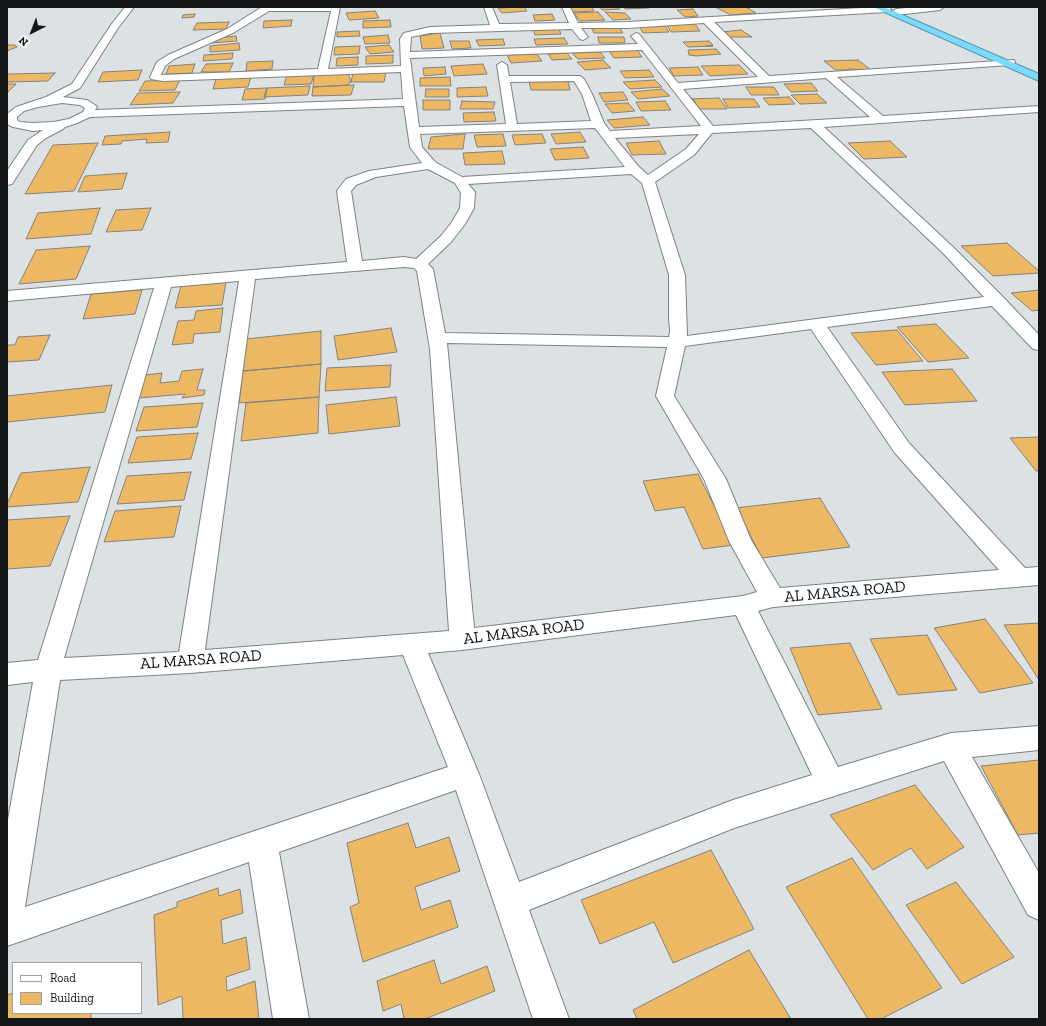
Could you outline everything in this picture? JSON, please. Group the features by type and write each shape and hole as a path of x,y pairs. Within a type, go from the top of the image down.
{"highway":[{"path":"885,9 1039,74"},
{"path":"885,9 1008,62 1039,78"}],"street":[{"path":"88,114 91,107 83,102 76,92 76,86 114,27 130,7"},
{"path":"488,7 495,27"},
{"path":"566,7 575,26 592,49"},
{"path":"709,129 690,152 641,176 460,181 430,165 416,147 408,102 405,39 407,35 430,30 495,27 628,25 705,16 718,20 885,9 940,7"},
{"path":"322,72 336,8 268,8 230,31 171,57 161,64 155,77 163,78 406,69"},
{"path":"705,16 768,80"},
{"path":"628,25 709,129"},
{"path":"405,55 645,47"},
{"path":"500,52 512,128"},
{"path":"675,86 1008,62"},
{"path":"828,75 880,119"},
{"path":"197,110 208,76"},
{"path":"504,79 576,78 580,81 587,94 598,124 641,176 652,193 677,275 679,331 665,396 715,479 740,540 772,598"},
{"path":"12,119 20,109 36,104 76,86"},
{"path":"36,104 62,100 83,102"},
{"path":"7,181 35,140 42,135 88,114 408,102"},
{"path":"606,135 814,124 1039,109"},
{"path":"12,119 33,127 53,126 73,121"},
{"path":"12,119 19,127 18,138"},
{"path":"413,131 598,124"},
{"path":"814,124 948,250 1039,345"},
{"path":"355,266 344,191 351,182 374,174 430,165"},
{"path":"419,264 446,239 458,224 467,208 468,192 460,181"},
{"path":"7,296 404,262 419,264 425,269 437,338 462,640"},
{"path":"190,662 248,275"},
{"path":"7,915 48,670 164,282"},
{"path":"437,338 676,342 997,300"},
{"path":"816,324 902,448 1029,577"},
{"name":"AL MARSA ROAD","path":"7,674 48,670 190,662 462,640 743,605 772,598 1029,577"},
{"path":"743,605 831,783"},
{"path":"411,644 465,774 551,1019"},
{"path":"510,902 733,814 831,783 952,746 1039,738"},
{"path":"952,746 1039,904"},
{"path":"7,929 465,774"},
{"path":"262,843 291,1019"}],"building":[{"path":"524,7 527,11 502,13 498,8"},
{"path":"571,7 592,7 594,11 572,12"},
{"path":"600,7 618,7 620,9 602,10"},
{"path":"624,7 648,7 649,8 625,9"},
{"path":"715,7 746,7 756,13 731,15"},
{"path":"693,9 698,16 685,17 677,10"},
{"path":"375,11 379,18 349,20 346,13"},
{"path":"598,12 605,20 580,21 574,13"},
{"path":"605,12 625,13 631,19 613,20"},
{"path":"195,14 194,17 182,18 183,15"},
{"path":"552,14 555,20 535,21 533,15"},
{"path":"292,20 291,26 263,28 264,21"},
{"path":"390,20 391,27 363,28 363,21"},
{"path":"229,22 226,29 193,30 197,23"},
{"path":"695,24 700,31 671,32 667,25"},
{"path":"639,26 665,26 669,32 643,33"},
{"path":"591,27 619,27 623,33 594,33"},
{"path":"533,29 559,29 561,34 535,35"},
{"path":"741,30 752,37 729,37 721,32"},
{"path":"359,31 360,36 337,37 337,32"},
{"path":"440,33 444,48 422,49 420,36"},
{"path":"388,35 390,43 365,44 363,37"},
{"path":"236,36 237,41 211,43 218,38"},
{"path":"598,37 624,37 625,43 599,43"},
{"path":"564,38 568,44 536,45 534,39"},
{"path":"503,39 505,45 479,46 476,40"},
{"path":"450,41 469,41 471,48 452,49"},
{"path":"709,41 713,45 706,46 713,46 688,47 683,42"},
{"path":"239,43 240,50 210,52 210,46"},
{"path":"7,45 15,45 17,47 7,51"},
{"path":"389,45 394,52 370,54 365,47"},
{"path":"360,46 359,54 334,55 335,47"},
{"path":"716,49 721,54 696,56 689,55 688,50"},
{"path":"637,50 642,57 614,58 609,51"},
{"path":"600,52 605,58 578,59 572,53"},
{"path":"233,53 232,59 203,61 204,55"},
{"path":"567,53 572,59 552,60 548,54"},
{"path":"537,54 542,61 511,63 507,55"},
{"path":"393,55 393,63 366,64 366,56"},
{"path":"358,57 358,65 336,66 337,58"},
{"path":"603,60 611,68 585,70 577,62"},
{"path":"858,60 871,70 835,70 824,61"},
{"path":"273,61 272,69 246,71 247,62"},
{"path":"233,63 229,72 201,72 206,64"},
{"path":"195,64 192,73 166,74 169,66"},
{"path":"483,64 487,74 454,76 451,66"},
{"path":"739,65 748,74 710,76 701,66"},
{"path":"445,67 446,74 424,76 423,68"},
{"path":"698,67 703,75 674,76 669,68"},
{"path":"142,70 138,80 98,82 103,72"},
{"path":"649,70 654,77 625,78 620,71"},
{"path":"386,72 384,82 351,82 353,73"},
{"path":"55,73 48,81 7,82 7,74"},
{"path":"348,73 351,82 348,85 313,87 314,75"},
{"path":"287,75 314,75 311,84 284,85"},
{"path":"251,77 248,87 213,89 216,79"},
{"path":"450,77 451,86 420,86 420,78"},
{"path":"180,80 175,90 139,91 145,81"},
{"path":"655,80 662,87 630,89 623,82"},
{"path":"529,81 568,81 570,90 531,90"},
{"path":"811,83 818,91 791,92 784,84"},
{"path":"7,84 16,84 7,93"},
{"path":"354,85 351,95 312,96 313,87"},
{"path":"310,86 308,95 264,97 267,88"},
{"path":"486,87 488,96 457,97 457,88"},
{"path":"746,87 774,87 779,95 751,95"},
{"path":"267,88 265,99 242,100 245,89"},
{"path":"426,89 449,89 449,97 425,97"},
{"path":"662,89 670,96 638,99 631,92"},
{"path":"180,92 173,103 130,105 138,93"},
{"path":"623,92 628,100 604,102 599,93"},
{"path":"817,94 827,103 800,104 791,95"},
{"path":"789,97 795,104 769,105 763,98"},
{"path":"719,98 727,109 694,109 690,104 696,104 694,100 688,99"},
{"path":"723,99 754,99 760,107 728,108"},
{"path":"423,100 450,100 450,110 423,110"},
{"path":"462,101 495,102 493,109 460,109"},
{"path":"665,101 671,110 641,111 636,102"},
{"path":"628,103 635,111 612,113 605,104"},
{"path":"494,112 496,121 464,122 463,113"},
{"path":"643,117 650,125 614,128 607,120"},
{"path":"170,132 168,142 146,143 147,139 122,141 121,144 102,145 105,136"},
{"path":"580,132 586,142 556,144 551,134"},
{"path":"465,134 463,149 428,149 431,137"},
{"path":"503,134 506,146 477,147 474,135"},
{"path":"542,134 546,143 515,145 512,135"},
{"path":"659,141 666,154 632,155 626,143"},
{"path":"890,141 907,157 864,159 848,143"},
{"path":"98,143 74,191 25,194 53,145"},
{"path":"583,147 589,158 555,160 550,149"},
{"path":"502,151 505,164 465,165 463,153"},
{"path":"127,173 122,189 78,192 85,176"},
{"path":"100,208 91,234 26,239 38,213"},
{"path":"151,208 142,230 106,232 116,210"},
{"path":"1007,243 1039,271 1039,273 993,276 961,246"},
{"path":"90,246 76,279 19,284 36,250"},
{"path":"226,282 222,305 175,308 181,286"},
{"path":"142,290 135,314 83,319 91,294"},
{"path":"1039,290 1039,310 1032,311 1011,293"},
{"path":"223,308 220,332 194,334 193,343 172,345 178,321 194,320 196,311"},
{"path":"936,324 969,358 928,362 897,327"},
{"path":"391,328 397,352 338,360 334,336"},
{"path":"897,330 923,361 876,365 851,333"},
{"path":"321,331 321,364 243,371 246,339"},
{"path":"50,335 39,360 7,362 7,345 15,345 18,337"},
{"path":"321,364 319,397 239,403 243,371"},
{"path":"391,365 390,387 325,391 327,368"},
{"path":"203,369 197,390 205,390 204,395 182,398 185,394 139,398 145,375 162,373 160,383 179,381 182,371"},
{"path":"952,369 977,401 905,405 882,372"},
{"path":"112,385 105,412 7,422 7,396"},
{"path":"319,397 318,433 241,441 246,403"},
{"path":"396,397 400,426 329,434 326,405"},
{"path":"203,403 197,427 136,431 144,407"},
{"path":"198,433 191,459 128,463 137,437"},
{"path":"1039,437 1039,471 1036,471 1010,438"},
{"path":"90,467 78,502 7,507 21,473"},
{"path":"191,472 184,500 117,504 127,476"},
{"path":"698,474 734,545 703,549 684,507 655,511 643,481"},
{"path":"820,498 850,547 762,558 736,508"},
{"path":"181,506 174,537 104,542 115,511"},
{"path":"70,516 50,566 7,569 7,520"},
{"path":"985,619 1033,683 980,693 934,628"},
{"path":"1039,623 1039,680 1004,625"},
{"path":"927,635 957,690 898,695 870,639"},
{"path":"850,643 882,709 818,715 790,648"},
{"path":"1039,760 1039,833 1018,835 981,766"},
{"path":"915,785 964,847 927,869 911,848 873,870 830,815"},
{"path":"408,823 416,848 449,837 460,871 415,887 421,910 450,900 458,927 363,962 350,907 359,903 347,843"},
{"path":"711,850 754,929 673,963 654,922 600,944 581,900"},
{"path":"852,858 942,988 881,1019 868,1019 786,887"},
{"path":"956,882 1014,957 962,984 906,905"},
{"path":"218,888 219,896 240,889 243,913 221,920 223,944 246,937 250,969 226,977 227,991 255,981 259,1019 183,1019 182,996 158,1005 154,915 177,907 177,902"},
{"path":"749,950 791,1019 637,1019 633,1010"},
{"path":"434,960 441,984 487,966 495,991 425,1019 404,1019 401,1004 383,1011 377,981"},
{"path":"12,993 12,1014 91,1014 91,1019 7,1019 7,995"}]}
